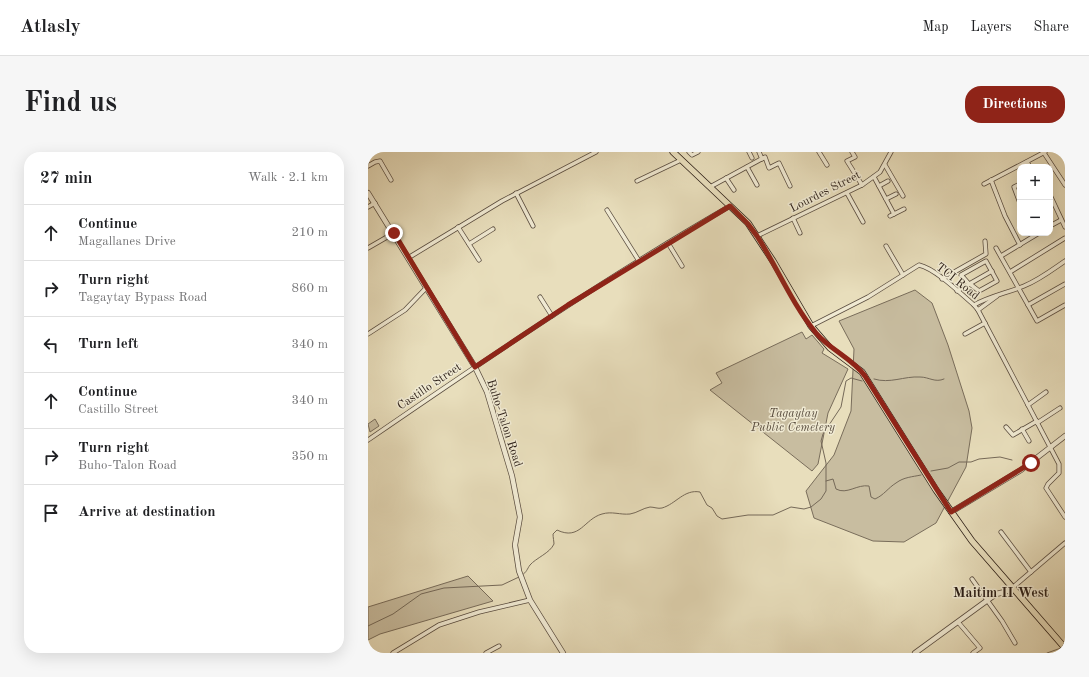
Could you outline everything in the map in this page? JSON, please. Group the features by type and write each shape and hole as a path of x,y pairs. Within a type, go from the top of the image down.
{"main road":[{"path":"673,152 748,224 757,236 811,326 830,348 862,372 951,512 982,553 1063,646"}],"street":[{"path":"408,258 516,193 596,152"},
{"path":"689,152 692,155 698,152"},
{"path":"749,152 752,158"},
{"path":"759,152 762,159"},
{"path":"819,152 827,165"},
{"path":"852,152 854,156 847,161 862,185"},
{"name":"Lourdes Street","path":"757,236 862,185 874,177 885,165 891,152"},
{"path":"984,184 1045,152 1065,185"},
{"path":"710,187 765,157 769,168 779,163 790,186"},
{"path":"637,181 681,160"},
{"path":"368,166 375,162 380,162 391,180"},
{"path":"885,165 903,196"},
{"path":"747,167 757,185"},
{"path":"874,177 894,214"},
{"path":"726,178 734,190"},
{"path":"879,186 888,180"},
{"path":"991,180 1005,216 1020,245"},
{"path":"1017,186 1014,187 1017,195"},
{"name":"Buho-Talon Road","path":"368,193 475,367 487,392 512,476 520,517 515,545 519,571 530,600 563,653"},
{"path":"516,193 533,226"},
{"path":"847,193 863,222"},
{"path":"886,199 896,194"},
{"path":"1052,200 1065,227"},
{"path":"368,207 375,203"},
{"name":"Castillo Street","path":"368,440 552,316 730,206"},
{"path":"890,216 904,209"},
{"path":"607,210 639,261"},
{"path":"793,218 800,233"},
{"path":"1053,225 1063,221"},
{"path":"458,227 479,260"},
{"path":"469,244 493,229"},
{"path":"368,248 394,233"},
{"path":"1000,256 1033,236"},
{"path":"1010,272 1065,238"},
{"path":"942,279 986,254 985,241"},
{"path":"668,243 682,266"},
{"path":"886,246 903,275"},
{"path":"996,248 1037,321 1065,305"},
{"path":"986,261 997,281 979,290 969,284 961,275 986,261"},
{"path":"978,310 997,296 1030,284 1065,261"},
{"name":"TCI Road","path":"811,326 868,297 919,266 924,267 942,279 978,310 1051,447 1061,468 1059,473 1046,488 1065,517"},
{"path":"957,291 992,271"},
{"path":"1028,305 1065,284"},
{"path":"368,334 405,310 426,288"},
{"path":"974,305 990,296 997,296"},
{"path":"540,297 552,316"},
{"path":"965,334 985,323"},
{"path":"1028,405 1046,392"},
{"path":"1006,427 1013,435 1060,408"},
{"path":"1022,429 1029,441"},
{"path":"951,512 1021,470 1065,436"},
{"path":"1001,532 1031,572"},
{"path":"915,653 996,594 1005,592 1012,588 1065,543"},
{"path":"972,579 1015,643"},
{"path":"393,653 439,625 500,606 530,600"},
{"path":"958,622 980,648 973,653"},
{"path":"486,653 499,646"},
{"path":"368,649 369,653"}],"green space":[{"path":"915,290 932,303 948,345 969,411 972,428 966,467 936,523 904,542 873,541 814,518 806,491 834,455 851,411 854,349 839,321"},
{"name":"Tagaytay Public Cemetery","path":"802,332 806,339 812,335 824,349 822,353 848,369 828,413 818,464 812,471 710,390 722,383 716,373"},
{"path":"375,419 379,426 370,432 368,424"},
{"path":"468,576 493,601 380,634 368,640 368,607"}],"waterway":[{"path":"874,379 886,381 920,377 935,380 944,379"},
{"path":"522,575 533,562 552,547 554,544 553,534 557,530 565,533 577,531 591,520 606,513 630,514 650,507 662,508 689,493 700,492 707,505 712,508 717,516 722,519 748,515 773,515 791,507 804,509 811,507 821,499 826,491 826,463 821,441 823,434 841,407 846,381 851,378 862,381"},
{"path":"931,471 948,468 959,462 971,462 979,459 1000,457 1012,460"},
{"path":"826,481 833,479 836,489 840,491 860,486 869,486 871,497 875,499 899,481 921,475"},
{"path":"368,626 393,614 421,594 444,588 502,585 519,577"},
{"path":"1047,653 1061,648"}],"district":[{"name":"Maitim II West","path":"1001,592"}],"route":[{"path":"394,233 475,367 489,356 568,305 698,224 730,206 748,224 757,236 816,334 830,348 857,367 865,376 951,512 1031,463"}]}
